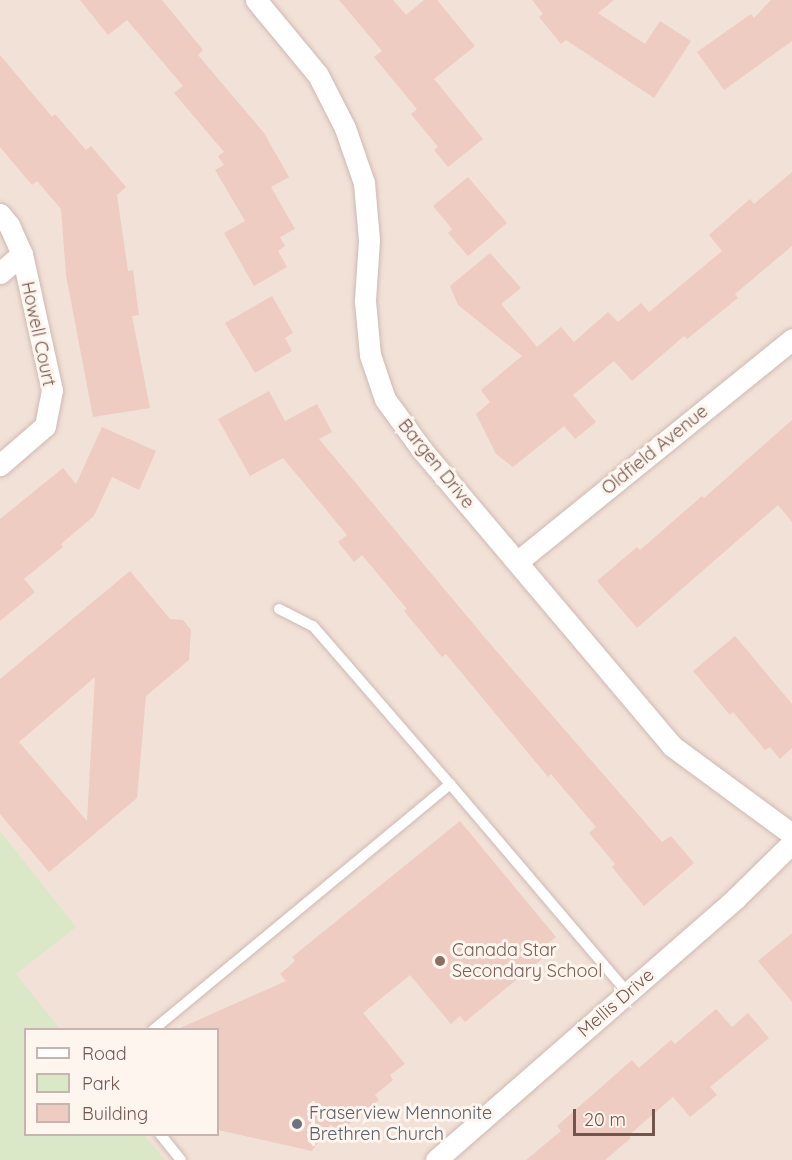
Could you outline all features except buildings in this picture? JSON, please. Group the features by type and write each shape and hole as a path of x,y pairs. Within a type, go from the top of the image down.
{"street":[{"name":"Bargen Drive","path":"256,0 318,75 345,128 364,183 369,240 365,301 370,355 385,399 422,450 672,746 792,834"},
{"name":"Howell Court","path":"0,214 9,225 21,254 51,390 45,426 0,465"},
{"name":"Howell Court","path":"0,273 21,254"},
{"name":"Oldfield Avenue","path":"517,562 792,339"},
{"name":"Mellis Drive","path":"436,1160 736,898 792,843"}],"lane":[{"path":"279,609 313,626 628,993"},
{"path":"154,1028 450,784"},
{"path":"162,1136 182,1160"}],"shaded area":[{"path":"0,0 792,0 792,1160 0,1160"}],"green space":[{"path":"0,831 76,927 16,974 59,1028 24,1028 24,1136 145,1136 165,1160 0,1160"}],"place":[{"name":"Canada Star Secondary School","path":"440,961"},
{"name":"Fraserview Mennonite Brethren Church","path":"297,1124"}]}
